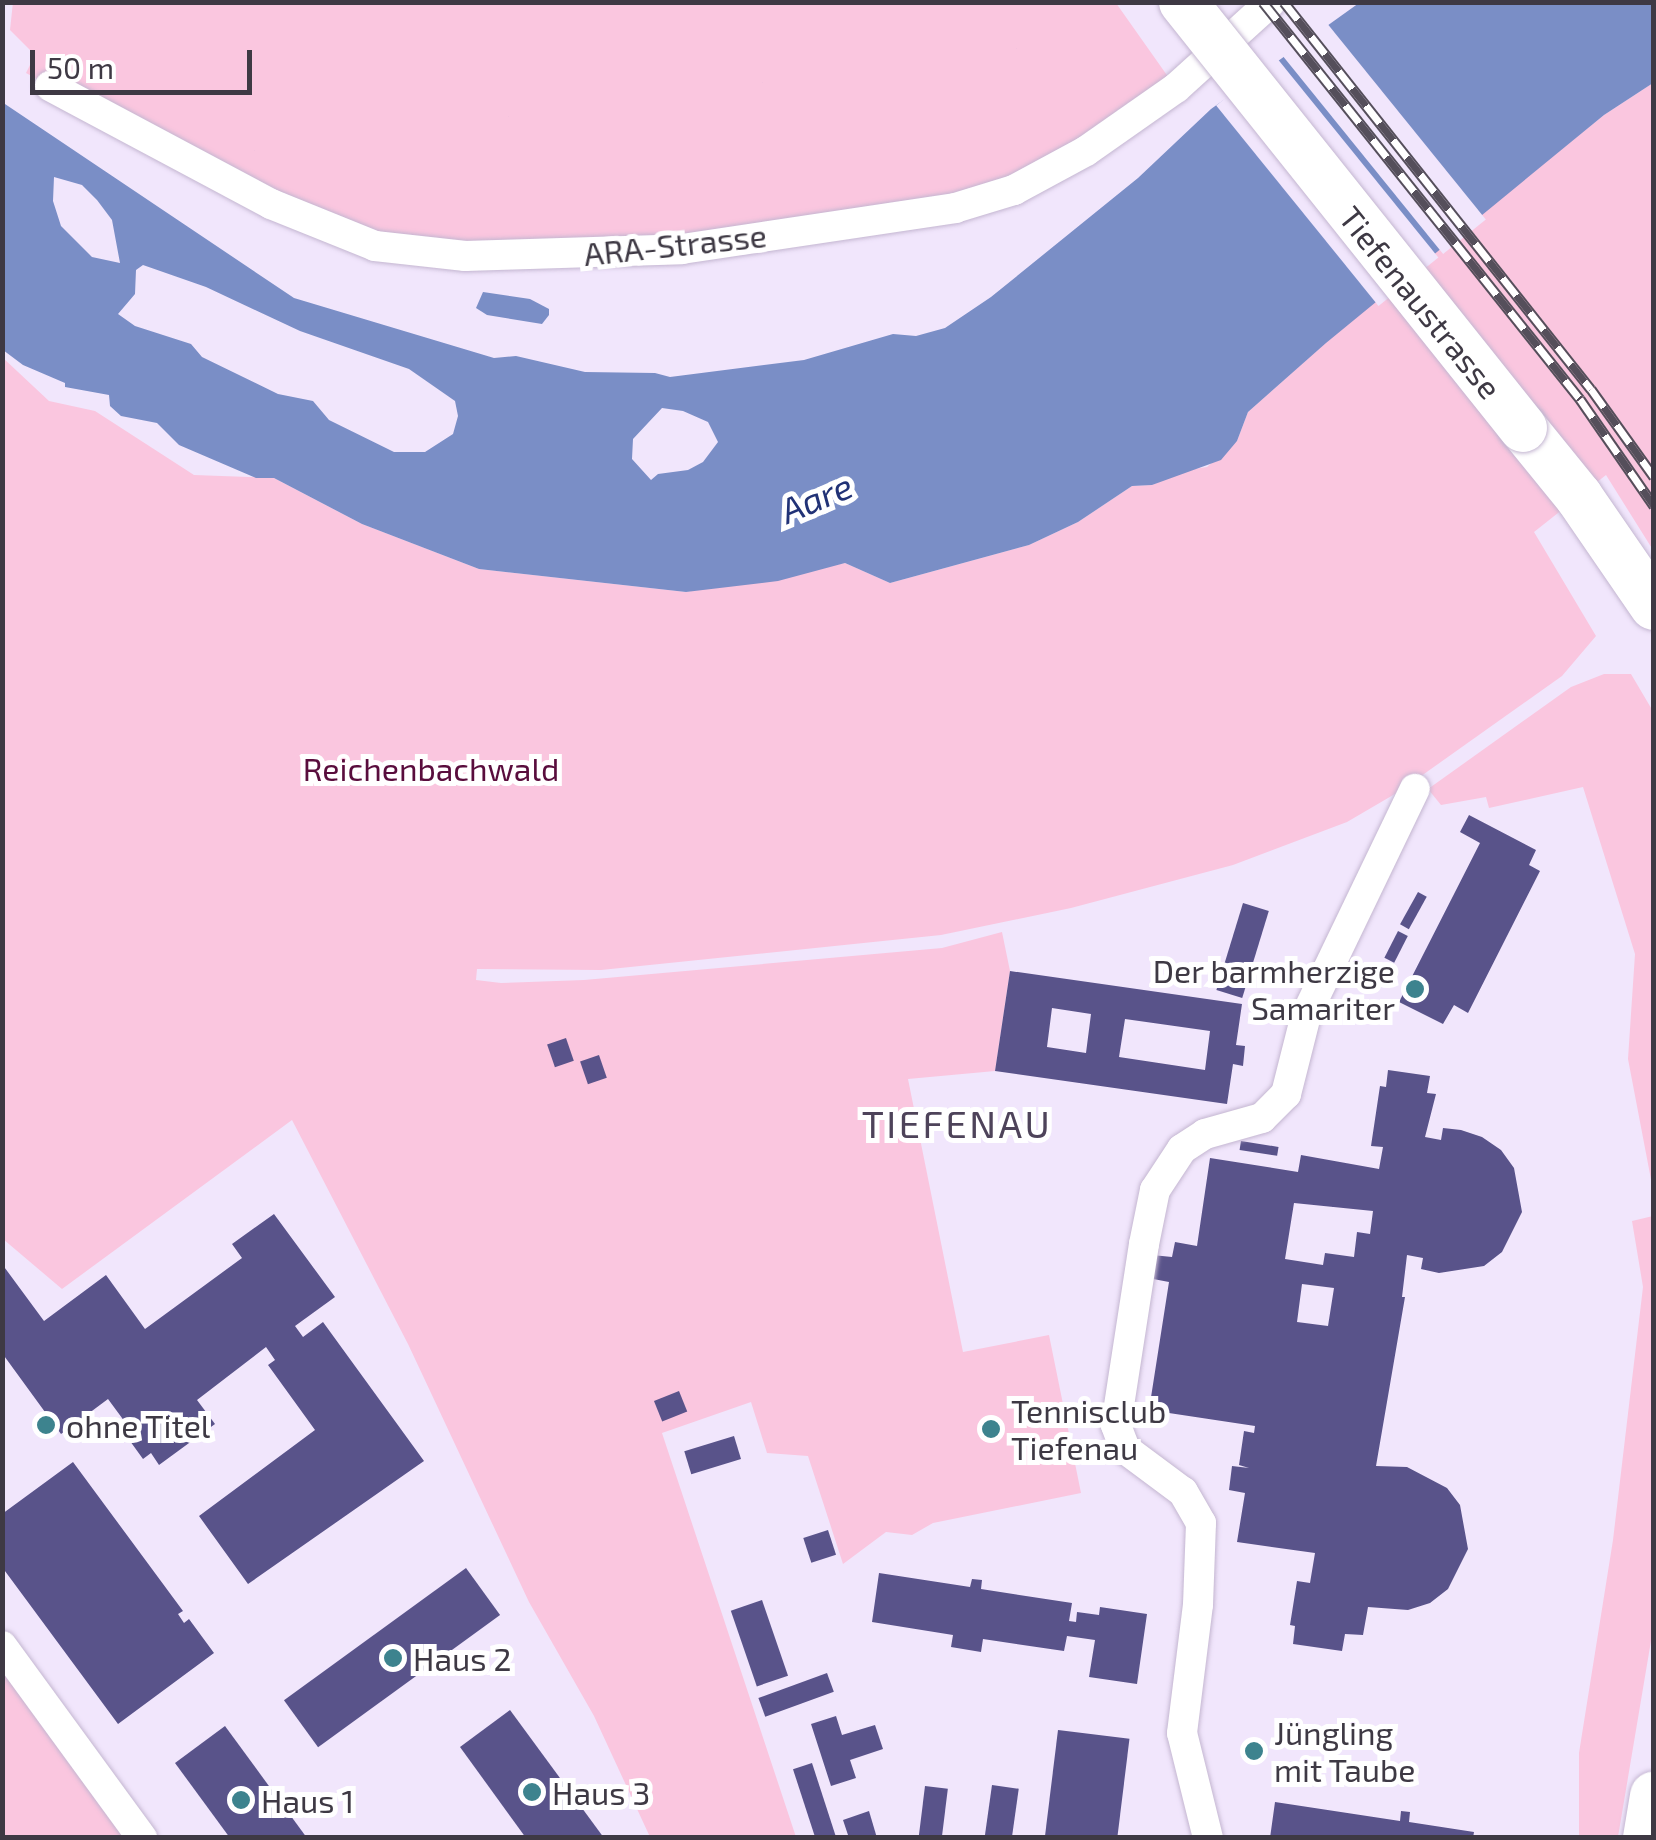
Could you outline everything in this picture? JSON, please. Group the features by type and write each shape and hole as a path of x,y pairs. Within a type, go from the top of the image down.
{"main road":[{"name":"Tiefenaustrasse","path":"1183,2 1579,498 1654,606"},
{"path":"1647,1838 1654,1796"}],"street":[{"name":"ARA-Strasse","path":"50,86 270,204 375,246 465,256 682,249 955,208 1014,190 1086,152 1176,88 1272,2"},
{"path":"1208,1838 1182,1733 1200,1589 1202,1523 1184,1492 1125,1449 1116,1424 1144,1244 1155,1190 1182,1148 1205,1134 1262,1118 1286,1094 1306,1015 1414,788"},
{"path":"2,1646 142,1838"}],"green space":[{"path":"13,2 1116,3 1176,88 955,208 465,256 271,204 26,73 35,55 10,30"},
{"name":"Reichenbachwald","path":"1653,83 1653,550 1606,475 1534,532 1596,636 1562,676 1400,791 1347,822 1233,865 1071,908 941,935 601,970 477,969 476,980 501,983 584,980 942,948 1002,932 1010,971 995,1071 908,1079 963,1352 1049,1335 1081,1493 933,1523 912,1535 886,1532 843,1564 808,1456 767,1453 751,1402 662,1433 796,1837 650,1837 594,1716 529,1602 408,1344 292,1120 62,1289 3,1239 2,357 49,401 95,411 194,475 274,478 362,524 479,569 686,592 845,563 890,583 1029,545 1078,522 1132,486 1152,485 1181,471 1207,467 1237,441 1248,412 1367,306 1604,115"},
{"path":"1604,674 1631,674 1654,713 1653,1190 1628,1059 1635,954 1583,787 1489,808 1486,797 1441,805 1428,789 1571,687"},
{"path":"1653,1216 1653,1629 1618,1837 1579,1837 1579,1753 1613,1540 1643,1287 1632,1221"},
{"path":"2,1669 125,1837 3,1837"}],"water":[{"name":"Aare","path":"1359,3 1653,3 1653,83 1604,115 1326,343 1248,412 1237,441 1221,460 1152,485 1132,486 1078,522 1029,545 890,583 845,563 778,581 686,592 479,569 362,524 274,478 256,478 179,445 157,423 121,416 110,406 109,395 65,387 65,383 23,365 3,350 2,102 294,298 494,358 516,356 585,372 655,373 670,377 804,360 893,334 916,336 945,328 991,297 1138,178 1211,109","holes":["54,177 82,185 97,200 112,220 120,263 92,257 61,226 53,201","143,265 206,287 300,331 409,369 455,401 458,416 453,434 425,452 394,452 329,420 313,401 278,394 202,357 191,344 135,326 118,314 135,294 136,270","662,408 683,411 708,422 718,442 703,462 688,470 658,474 651,480 632,459 633,439"]},
{"path":"483,292 530,299 549,309 549,315 542,324 487,315 476,308"}],"pier":[{"path":"1326,22 1486,219 1443,254 1283,57"},
{"path":"1276,57 1438,258 1379,306 1216,105"}],"building":[{"path":"1469,815 1536,850 1529,865 1540,871 1468,1013 1454,1005 1443,1024 1399,1002 1480,843 1460,832"},
{"path":"1418,892 1427,897 1409,929 1400,924"},
{"path":"1243,903 1269,911 1242,998 1216,990"},
{"path":"1398,931 1408,936 1394,963 1384,958"},
{"path":"1010,971 1242,1004 1236,1045 1245,1046 1243,1066 1233,1064 1227,1104 995,1071","holes":["1052,1008 1091,1014 1086,1053 1047,1047","1125,1019 1210,1031 1205,1070 1119,1057"]},
{"path":"566,1038 574,1061 555,1067 547,1045"},
{"path":"599,1055 607,1078 588,1084 580,1062"},
{"path":"1388,1070 1430,1076 1427,1093 1436,1094 1425,1137 1441,1140 1443,1128 1461,1130 1482,1137 1501,1150 1514,1168 1522,1212 1502,1252 1484,1266 1439,1273 1421,1269 1423,1258 1407,1255 1405,1297 1376,1466 1407,1467 1447,1488 1460,1505 1468,1549 1448,1589 1430,1603 1408,1610 1368,1607 1363,1635 1345,1634 1342,1651 1293,1644 1295,1626 1290,1625 1297,1581 1310,1583 1315,1553 1237,1542 1245,1493 1229,1490 1232,1466 1249,1468 1239,1465 1244,1431 1254,1433 1255,1426 1149,1410 1169,1282 1148,1278 1152,1255 1172,1257 1175,1242 1197,1246 1210,1158 1298,1172 1301,1155 1379,1169 1383,1147 1371,1146 1380,1086 1386,1087","holes":["1294,1203 1373,1211 1370,1234 1357,1232 1354,1257 1325,1253 1323,1265 1285,1259","1302,1284 1334,1288 1328,1326 1297,1322"]},
{"path":"1241,1141 1279,1147 1277,1156 1240,1150"},
{"path":"274,1214 335,1297 295,1326 303,1337 323,1322 424,1461 248,1584 199,1516 315,1430 268,1365 275,1360 266,1347 197,1400 215,1424 159,1465 151,1453 143,1459 130,1441 136,1437 108,1399 61,1434 2,1353 2,1264 44,1321 106,1275 145,1329 242,1258 232,1244"},
{"path":"679,1391 687,1411 662,1422 654,1401"},
{"path":"734,1436 741,1459 691,1474 684,1451"},
{"path":"73,1462 183,1611 178,1614 184,1623 189,1619 214,1653 118,1724 2,1567 2,1514"},
{"path":"828,1530 836,1555 811,1563 803,1538"},
{"name":"Haus 2","path":"466,1568 500,1615 318,1747 284,1700"},
{"path":"879,1573 970,1587 972,1579 982,1580 981,1589 1072,1603 1069,1621 1076,1622 1077,1612 1099,1615 1100,1607 1147,1614 1137,1684 1089,1677 1095,1640 1067,1636 1064,1651 983,1639 981,1652 951,1647 953,1635 872,1622"},
{"path":"762,1600 788,1676 757,1686 731,1611"},
{"path":"827,1673 834,1692 765,1717 758,1698"},
{"name":"Haus 3","path":"510,1710 604,1838 526,1838 460,1747"},
{"path":"836,1716 842,1735 875,1725 883,1749 850,1760 856,1778 831,1786 811,1724"},
{"name":"Haus 1","path":"225,1726 307,1838 230,1838 175,1763"},
{"path":"1058,1730 1129,1739 1117,1838 1045,1838"},
{"path":"812,1763 836,1838 815,1838 793,1769"},
{"path":"992,1785 1019,1789 1012,1838 985,1837"},
{"path":"925,1786 948,1789 942,1838 919,1838"},
{"path":"1275,1802 1400,1821 1401,1811 1410,1812 1409,1822 1474,1832 1473,1838 1270,1838"},
{"path":"869,1811 877,1838 849,1838 843,1820"}],"railway":[{"path":"1263,2 1580,399 1654,506"},
{"path":"1284,2 1591,389 1654,477"}],"place":[{"name":"Der barmherzige Samariter","path":"1415,989"},
{"name":"ohne Titel","path":"46,1425"},
{"name":"Tennisclub Tiefenau","path":"991,1429"},
{"name":"Haus 2","path":"393,1658"},
{"name":"Jüngling mit Taube","path":"1254,1751"},
{"name":"Haus 3","path":"532,1792"},
{"name":"Haus 1","path":"241,1800"}],"district":[{"name":"TIEFENAU","path":"957,1124"}]}
